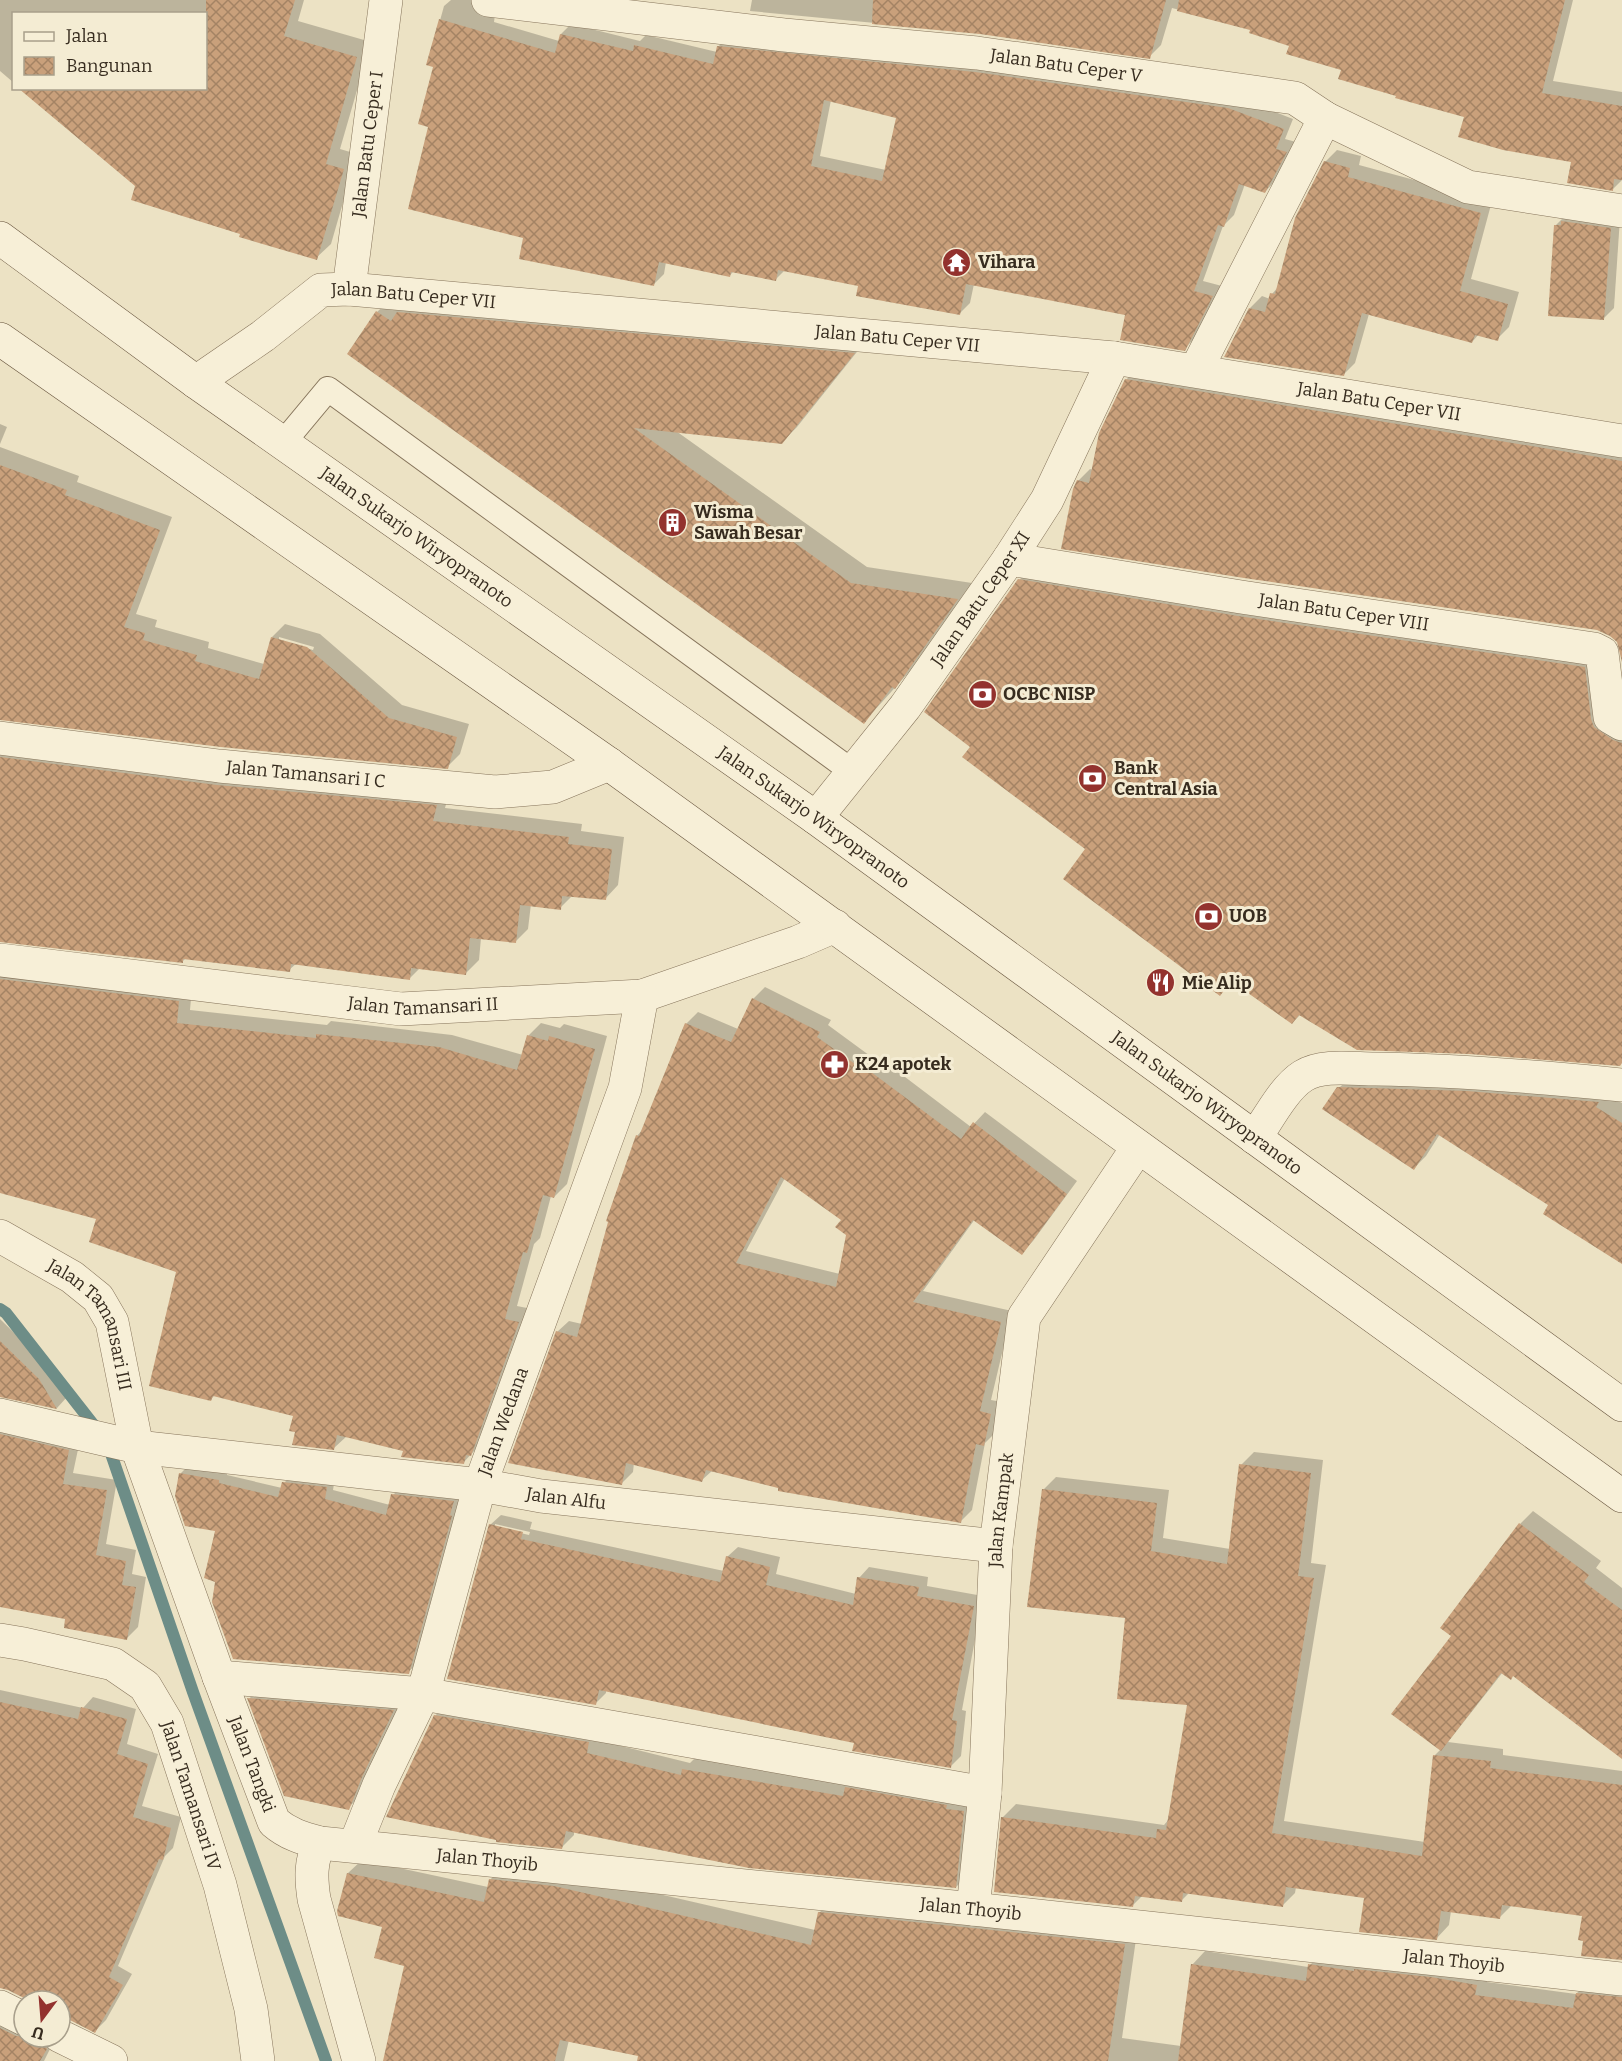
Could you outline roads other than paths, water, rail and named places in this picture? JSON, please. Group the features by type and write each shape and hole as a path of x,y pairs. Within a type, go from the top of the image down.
{"street":[{"name":"Jalan Batu Ceper I","path":"349,289 386,0"},
{"name":"Jalan Batu Ceper V","path":"488,0 784,35 1000,57 1295,99 1325,118 1468,187 1622,211"},
{"path":"1196,370 1325,118"},
{"name":"Jalan Sukarjo Wiryopranoto","path":"0,238 196,382 816,818 1622,1405"},
{"name":"Jalan Batu Ceper VII","path":"196,382 263,336 321,290 349,289 1114,358 1622,441"},
{"path":"0,339 609,764 1622,1496"},
{"name":"Jalan Batu Ceper XI","path":"816,818 905,707 1009,559 1047,500 1114,358"},
{"name":"Jalan Batu Ceper VIII","path":"1009,559 1229,596 1594,649 1602,653 1610,717 1622,724"},
{"name":"Jalan Tamansari I C","path":"0,738 219,766 495,792 553,787 609,764"},
{"name":"Jalan Tamansari II","path":"0,960 401,1009 642,996 835,927"},
{"name":"Jalan Wedana","path":"355,1845 379,1785 423,1694 480,1485 625,1088 642,996"},
{"path":"1255,1138 1291,1086 1304,1075 1323,1069 1432,1070 1622,1085"},
{"name":"Jalan Kampak","path":"973,1909 985,1793 996,1546 1024,1317 1138,1147"},
{"name":"Jalan Tamansari III","path":"0,1236 72,1277 98,1298 112,1322 132,1445"},
{"name":"Jalan Alfu","path":"0,1415 132,1445 480,1485 551,1497 996,1546"},
{"name":"Jalan Tangki","path":"132,1445 274,1822 285,1832 320,1843"},
{"name":"Jalan Tamansari IV","path":"0,1640 113,1664 145,1686 167,1723 220,1885 251,2009 258,2061"},
{"path":"219,1677 423,1694 985,1793"},
{"path":"320,1843 314,1853 312,1866 314,1899 359,2061"},
{"name":"Jalan Thoyib","path":"320,1843 973,1909 1622,1980"},
{"path":"72,2042 111,2061"}],"lane":[{"path":"283,443 328,389 853,772"}],"waterway":[{"path":"0,1309 6,1313 107,1442 193,1692 326,2061"}],"place":[{"name":"Vihara","path":"957,262"},
{"name":"Wisma Sawah Besar","path":"673,522"},
{"name":"OCBC NISP","path":"982,694"},
{"name":"Bank Central Asia","path":"1093,778"},
{"name":"UOB","path":"1208,916"},
{"name":"Mie Alip","path":"1161,983"},
{"name":"K24 apotek","path":"834,1064"}]}
